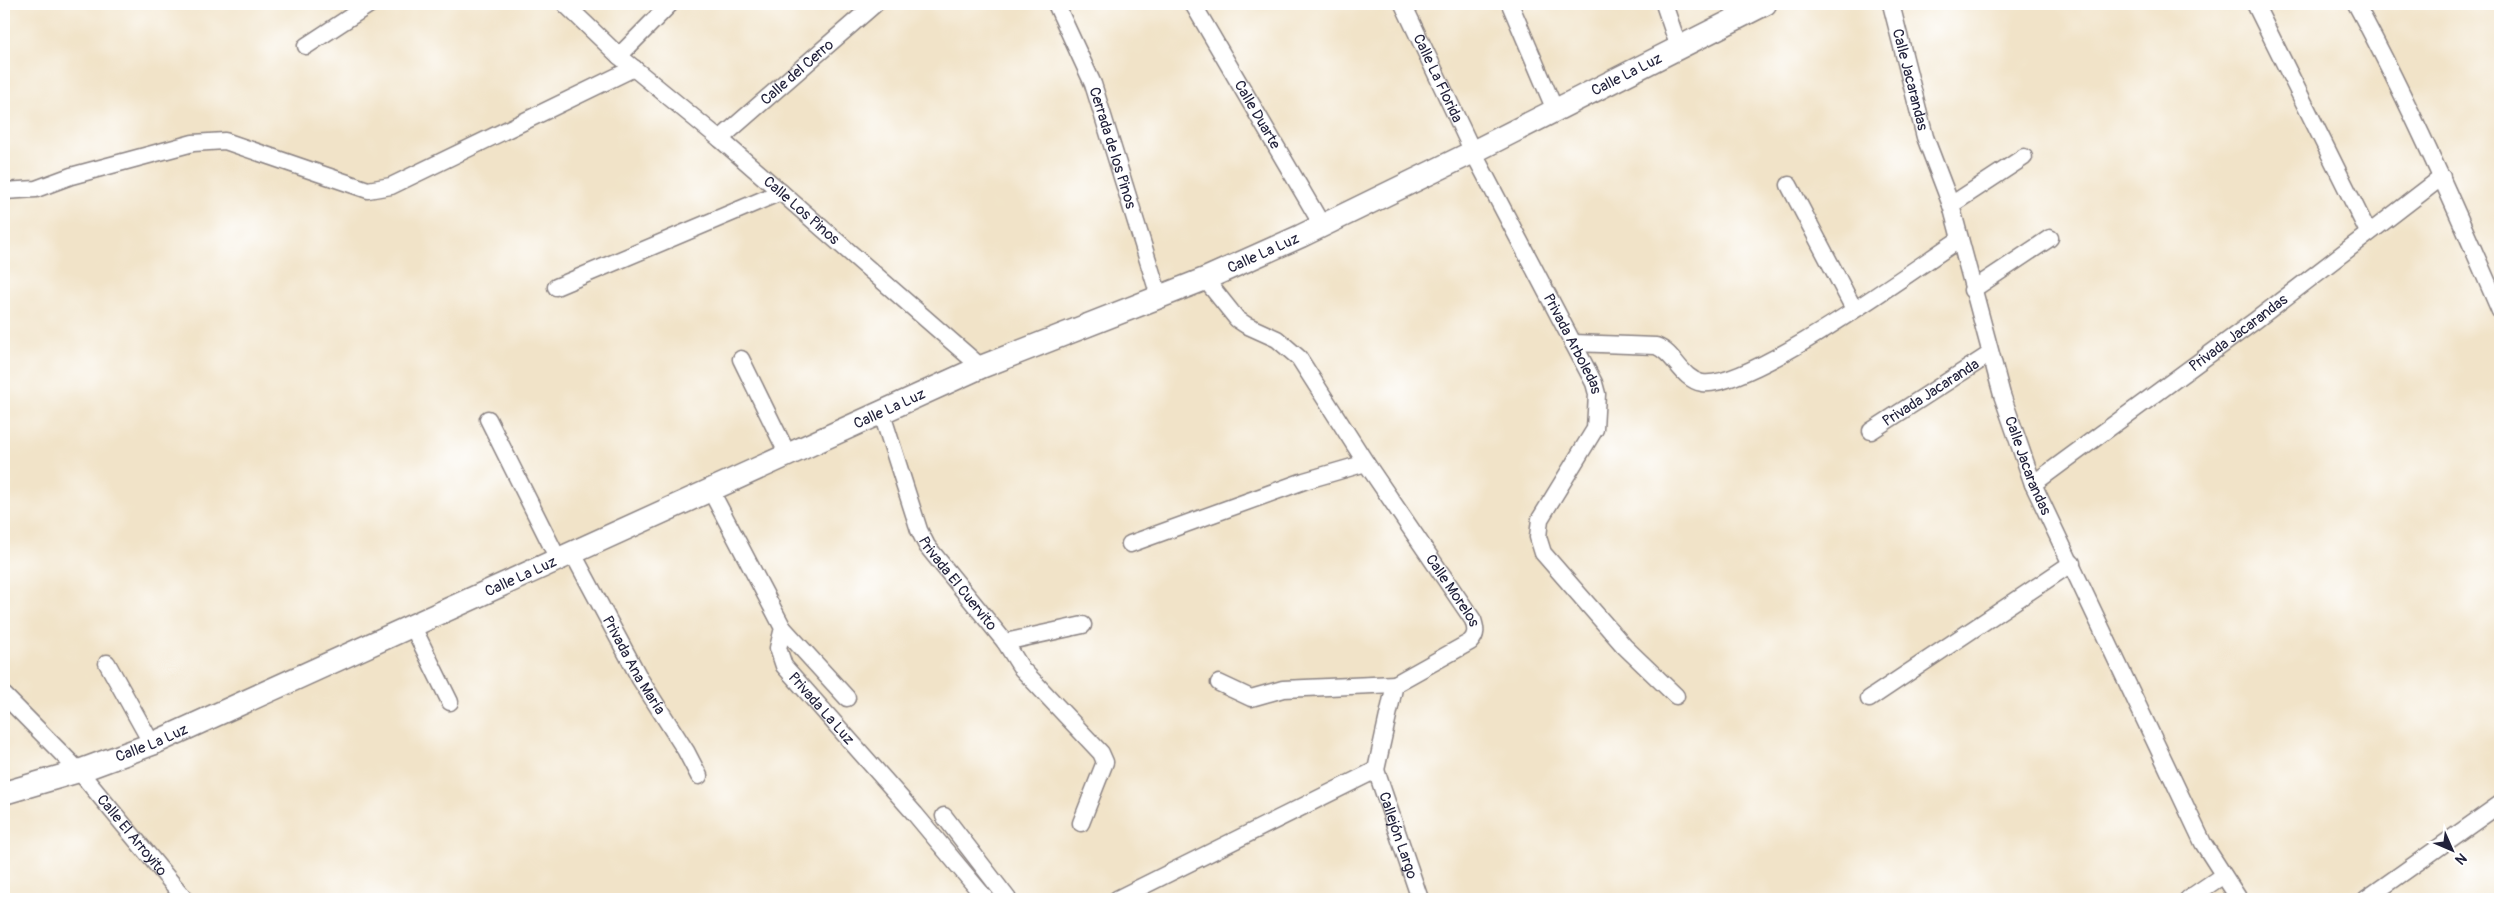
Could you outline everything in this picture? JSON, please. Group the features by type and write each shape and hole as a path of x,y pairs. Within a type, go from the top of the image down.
{"street":[{"path":"306,46 370,4"},
{"name":"Calle Los Pinos","path":"565,4 619,56 720,139 981,367"},
{"path":"619,56 670,4"},
{"name":"Calle del Cerro","path":"720,139 875,4"},
{"name":"Cerrada de los Pinos","path":"1056,4 1093,84 1159,296"},
{"name":"Calle Duarte","path":"1193,4 1322,225"},
{"name":"Calle La Florida","path":"1403,4 1473,152"},
{"path":"1510,4 1555,110"},
{"path":"1664,4 1679,48"},
{"name":"Calle La Luz","path":"4,794 79,771 152,744 711,491 881,411 981,367 1205,278 1301,236 1473,152 1765,4"},
{"name":"Calle Jacarandas","path":"1891,4 1925,137 1951,205 1972,290 2014,436 2033,484 2072,563 2202,843 2222,876 2239,899"},
{"path":"2255,4 2368,232"},
{"path":"2356,4 2396,77 2500,311"},
{"path":"4,191 36,189 71,176 193,143 225,141 368,190 391,186 634,68"},
{"name":"Privada Arboledas","path":"1473,152 1594,383 1597,394 1595,429 1540,518 1538,537 1543,553 1624,646 1676,696"},
{"path":"1951,205 2024,156"},
{"name":"Privada Jacarandas","path":"2033,484 2256,320 2368,232 2442,177"},
{"path":"1789,185 1854,309"},
{"path":"556,287 781,192"},
{"path":"1972,290 2050,238"},
{"path":"1573,343 1656,346 1664,349 1693,380 1703,383 1716,382 1785,354 1960,239"},
{"name":"Calle Morelos","path":"1205,278 1237,319 1277,339 1299,358 1366,463 1473,620 1476,628 1475,638 1395,684"},
{"name":"Privada Jacaranda","path":"1871,431 1990,354"},
{"path":"740,359 788,455"},
{"name":"Privada El Cuervito","path":"881,411 919,530 927,546 1005,642 1022,669 1081,729 1101,753 1105,762 1081,823"},
{"name":"Privada Ana María","path":"488,419 565,556 686,751 699,776"},
{"path":"1130,544 1304,481 1366,463"},
{"path":"711,491 783,628 847,698"},
{"path":"1869,699 2072,563"},
{"path":"1005,642 1083,625"},
{"path":"412,626 450,702"},
{"name":"Privada La Luz","path":"783,628 778,648 784,666 916,814 986,899"},
{"path":"107,663 152,744"},
{"path":"1117,899 1376,770 1395,684 1283,689 1252,698 1219,683"},
{"name":"Calle El Arroyito","path":"4,695 79,771 185,899"},
{"name":"Callejón Largo","path":"1376,770 1420,899"},
{"path":"2366,899 2500,804"},
{"path":"944,816 1008,899"},
{"path":"2188,899 2222,876"}]}
